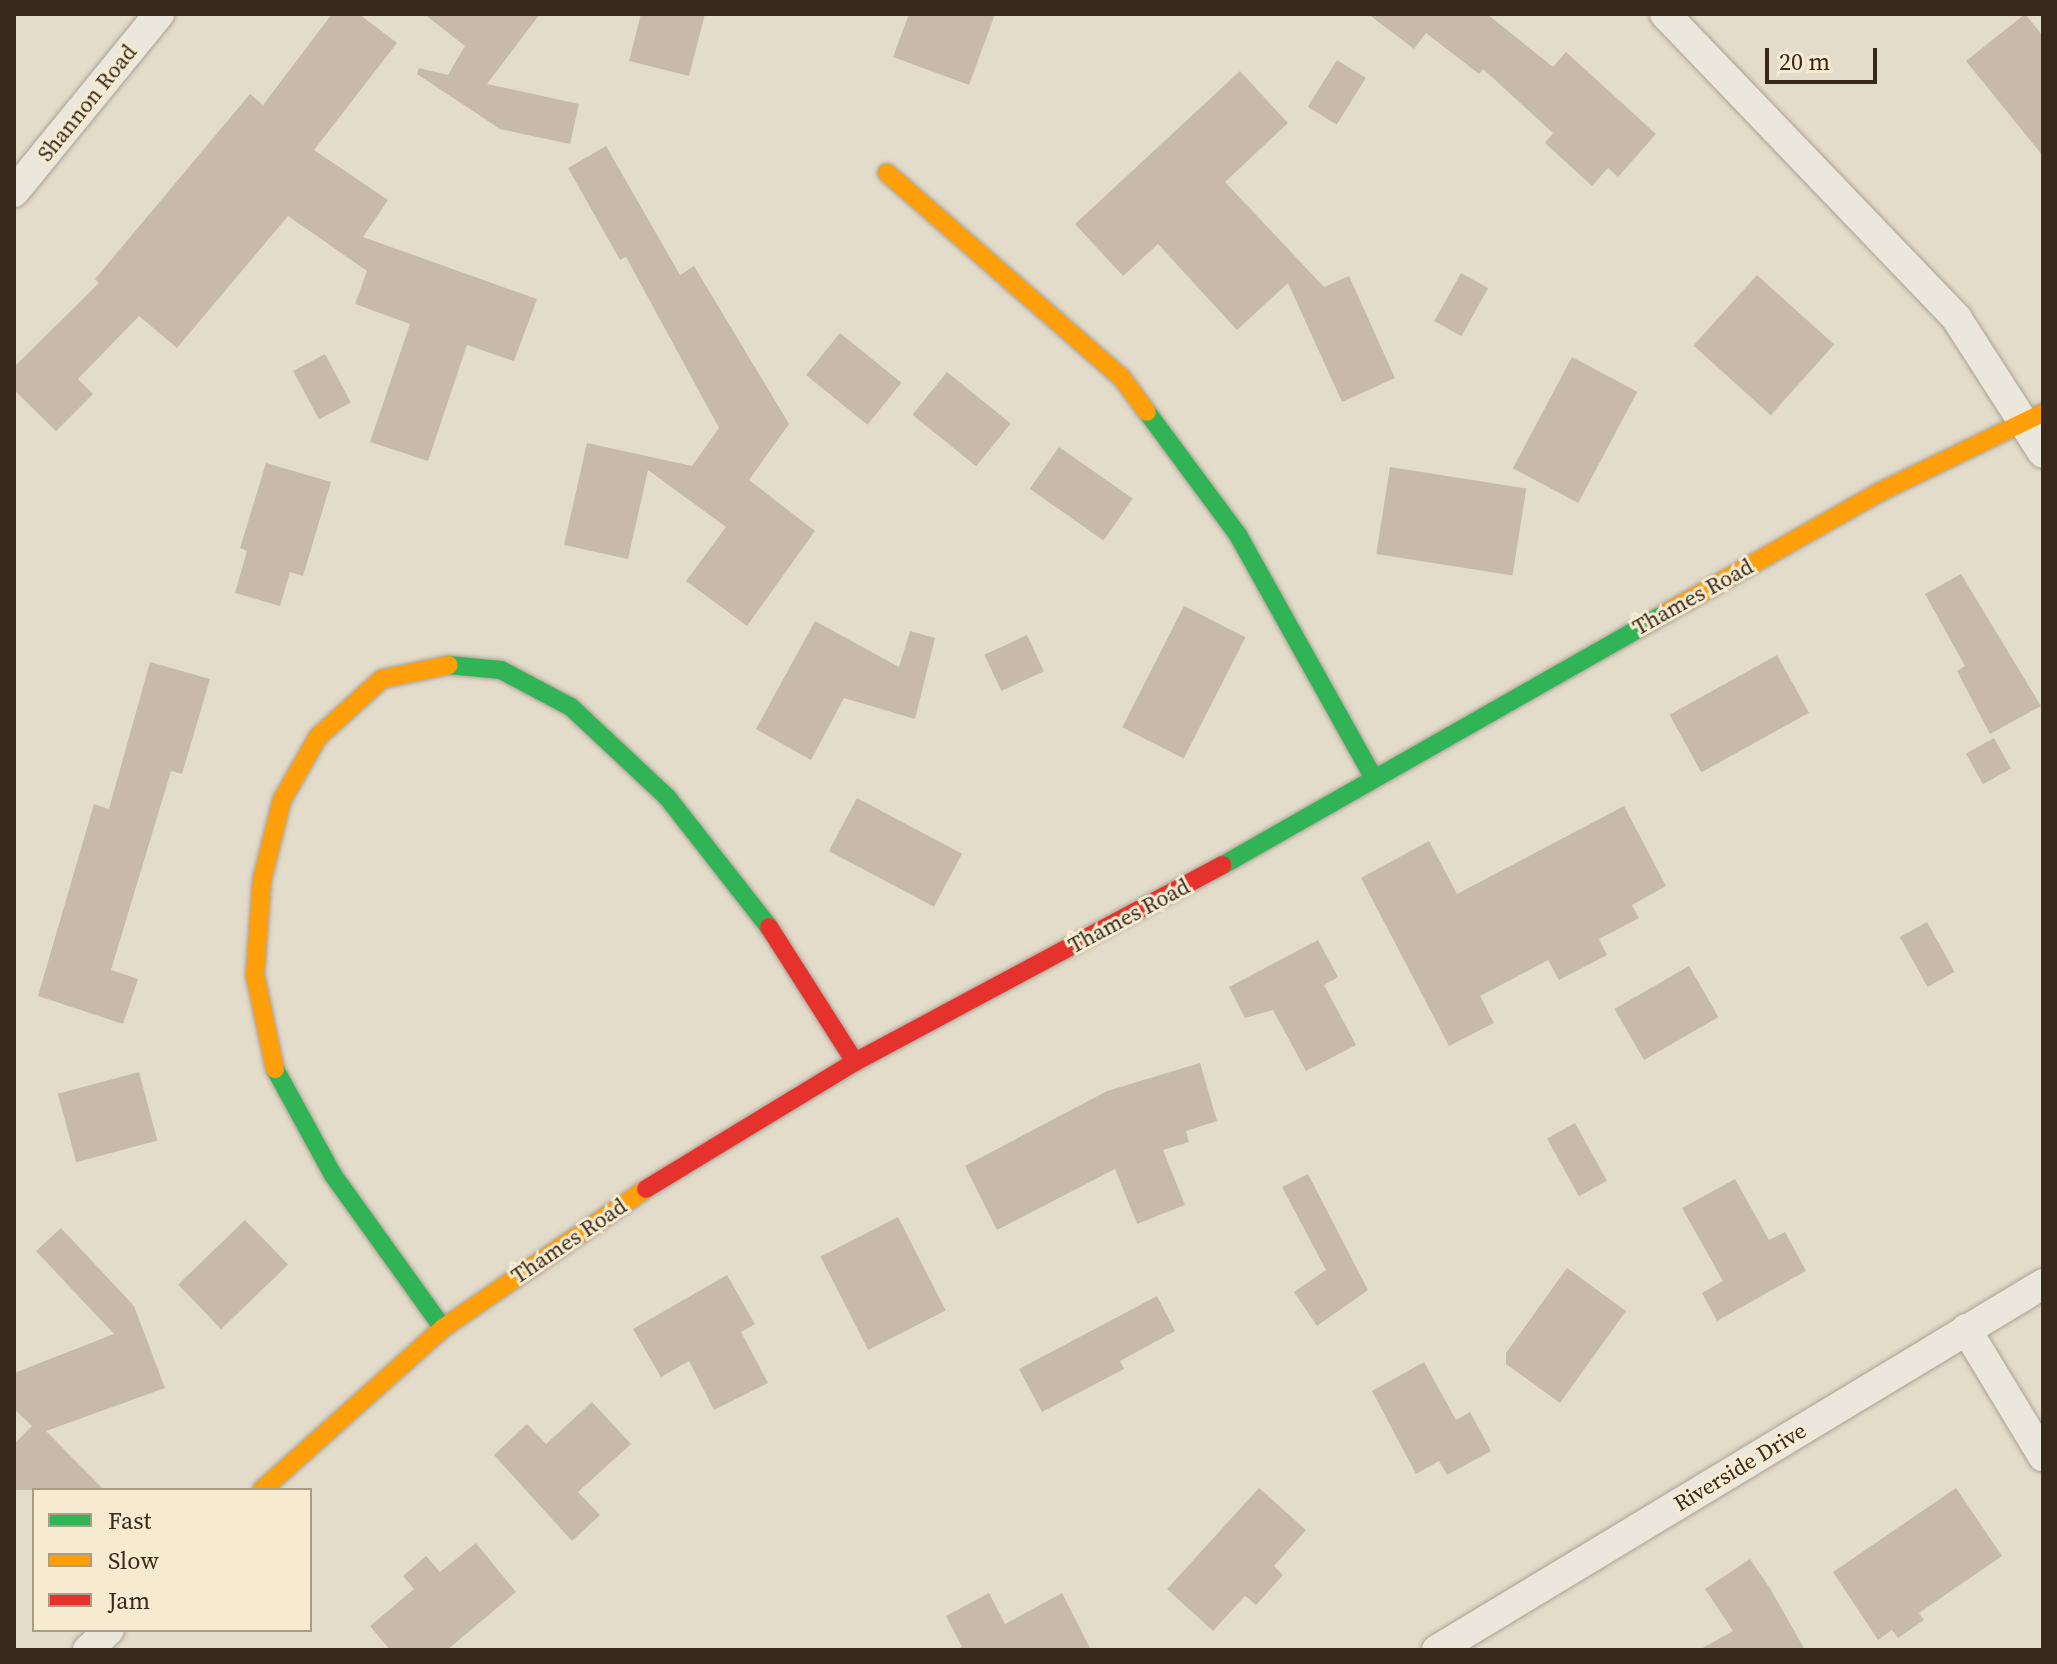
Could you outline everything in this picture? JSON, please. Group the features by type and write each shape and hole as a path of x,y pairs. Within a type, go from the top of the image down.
{"street":[{"name":"Shannon Road","path":"14,192 159,14"},
{"path":"1665,14 1957,319 2035,419 2043,453"},
{"path":"887,173 1122,378 1238,535 1372,775"},
{"name":"Thames Road","path":"264,1488 443,1328 593,1222 855,1062 1210,872 1372,775 1880,492 2035,419"},
{"path":"443,1328 333,1175 273,1065 255,975 262,880 282,800 318,737 382,679 439,664 501,670 571,707 667,797 745,889 855,1062"},
{"name":"Riverside Drive","path":"1437,1650 2043,1284"},
{"path":"1966,1329 2043,1456"},
{"path":"88,1650 107,1632"}],"building":[{"path":"332,14 359,14 397,43 314,150 388,200 363,237 537,299 514,361 467,345 428,461 370,442 410,324 355,304 367,271 288,216 177,348 139,316 78,379 93,394 56,431 14,390 14,367 99,283 95,279 250,94 263,105"},
{"path":"424,14 540,14 487,84 579,104 570,144 500,129 417,74 419,68 448,75 465,46"},
{"path":"641,14 705,14 689,76 629,61"},
{"path":"909,14 995,14 969,85 893,57"},
{"path":"1368,14 1487,14 1553,67 1566,52 1656,134 1618,177 1608,168 1592,186 1545,143 1553,133 1483,69 1479,74 1426,33 1414,49"},
{"path":"2025,14 2043,36 2043,156 1966,61"},
{"path":"1337,60 1366,78 1337,125 1308,107"},
{"path":"1240,71 1288,123 1225,182 1324,287 1349,276 1395,378 1342,402 1288,283 1237,330 1158,244 1123,276 1075,224"},
{"path":"606,146 680,275 694,266 789,424 749,480 815,531 747,626 686,581 726,527 648,470 628,559 564,545 587,443 692,466 719,428 626,257 620,260 568,168"},
{"path":"1461,273 1488,288 1461,336 1434,321"},
{"path":"1757,275 1834,345 1771,415 1693,346"},
{"path":"840,333 901,383 867,425 806,375"},
{"path":"325,354 351,403 319,419 293,371"},
{"path":"1572,357 1637,392 1578,503 1513,468"},
{"path":"947,372 1011,424 976,466 912,415"},
{"path":"1059,447 1133,499 1103,540 1030,489"},
{"path":"266,463 331,482 303,576 290,572 280,606 235,593 247,551 240,548"},
{"path":"1390,467 1526,489 1513,576 1376,554"},
{"path":"1961,574 2041,706 1990,734 1957,671 1965,666 1925,594"},
{"path":"1184,606 1245,637 1184,759 1122,727"},
{"path":"815,621 899,667 910,631 935,638 915,719 844,698 811,760 756,729"},
{"path":"1027,635 1044,671 1001,691 984,655"},
{"path":"1777,655 1809,713 1701,772 1669,715"},
{"path":"150,662 210,679 182,774 171,771 111,970 138,979 123,1024 38,996 94,804 109,809"},
{"path":"1994,738 2011,769 1983,784 1966,754"},
{"path":"857,798 962,854 934,907 829,851"},
{"path":"1624,806 1666,886 1632,905 1639,918 1599,939 1607,955 1559,980 1548,960 1480,996 1494,1023 1449,1046 1361,878 1429,841 1457,894"},
{"path":"1927,922 1955,972 1928,987 1900,937"},
{"path":"1318,940 1338,977 1324,985 1356,1045 1306,1071 1273,1010 1245,1018 1229,987"},
{"path":"1689,966 1718,1017 1644,1060 1615,1009"},
{"path":"1200,1063 1217,1121 1186,1131 1189,1142 1163,1150 1185,1205 1137,1224 1115,1169 997,1230 965,1166 1107,1091"},
{"path":"139,1072 157,1141 76,1162 58,1094"},
{"path":"1575,1123 1607,1181 1579,1196 1547,1139"},
{"path":"1308,1174 1368,1290 1317,1326 1294,1292 1326,1270 1282,1187"},
{"path":"1735,1179 1769,1240 1785,1232 1806,1271 1717,1321 1702,1293 1723,1281 1682,1208"},
{"path":"898,1217 946,1311 868,1350 820,1256"},
{"path":"245,1220 288,1265 221,1329 178,1285"},
{"path":"61,1228 134,1306 165,1388 46,1431 102,1488 14,1490 14,1444 32,1426 14,1409 14,1373 114,1334 36,1251"},
{"path":"1567,1268 1626,1311 1560,1403 1506,1364 1506,1353"},
{"path":"727,1275 755,1324 741,1332 768,1383 714,1410 689,1361 661,1377 633,1329"},
{"path":"1157,1296 1175,1331 1120,1361 1124,1369 1042,1412 1019,1369"},
{"path":"1424,1362 1456,1420 1470,1412 1491,1451 1447,1475 1439,1461 1416,1474 1372,1391"},
{"path":"592,1402 631,1444 578,1492 600,1515 572,1541 494,1455 527,1424 546,1444"},
{"path":"1259,1488 1306,1530 1274,1566 1283,1575 1256,1605 1245,1596 1213,1631 1167,1589"},
{"path":"1956,1488 2002,1556 1919,1613 1924,1620 1898,1638 1892,1630 1878,1640 1833,1572"},
{"path":"476,1543 516,1592 447,1650 390,1650 370,1626 414,1589 403,1576 426,1556 440,1572"},
{"path":"1750,1559 1805,1650 1699,1650 1733,1631 1705,1589"},
{"path":"989,1593 1005,1624 1062,1593 1091,1650 955,1650 962,1647 946,1616"}],"traffic: fast":[{"path":"1147,412 1238,535 1372,775"},
{"path":"1223,865 1668,612"},
{"path":"449,665 501,670 571,707 667,797 769,927"},
{"path":"275,1069 333,1175 443,1328"}],"traffic: slow":[{"path":"887,173 1122,378 1147,412"},
{"path":"1668,612 1880,492 2043,413"},
{"path":"275,1069 255,975 262,880 282,800 318,737 382,679 449,665"},
{"path":"264,1488 443,1328 646,1189"}],"traffic: jam":[{"path":"646,1189 855,1062 1223,865"},
{"path":"769,927 855,1062"}]}
